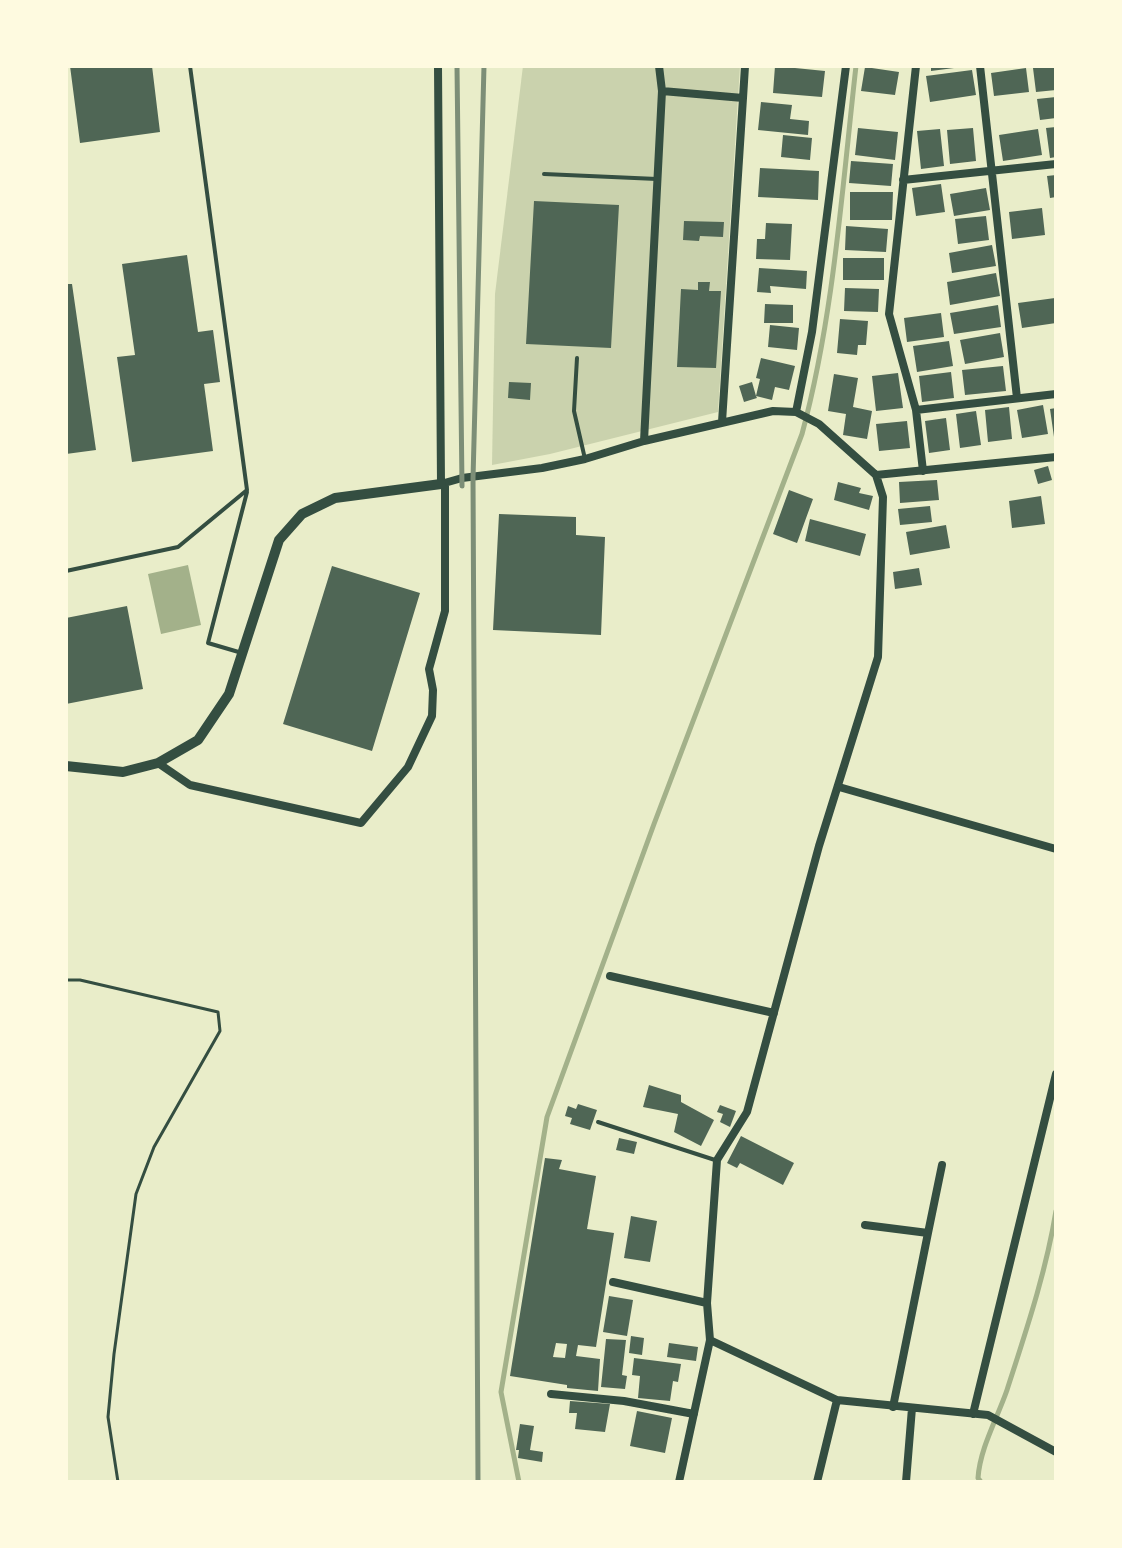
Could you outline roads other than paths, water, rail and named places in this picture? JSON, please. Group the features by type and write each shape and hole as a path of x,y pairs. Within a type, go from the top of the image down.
{"street":[{"path":"158,763 190,785 361,823 408,767 432,716 433,690 429,669 445,611 438,66"},
{"path":"644,441 662,91 659,66"},
{"path":"722,422 745,66"},
{"path":"796,412 812,332 846,66"},
{"path":"916,66 889,314 916,410 923,471"},
{"path":"980,66 1017,398"},
{"path":"662,91 743,98"},
{"path":"903,180 1056,164"},
{"path":"916,410 1056,394"},
{"path":"66,766 123,772 158,763 198,740 229,694 279,540 302,514 335,498 542,468 773,411 796,412 817,423 876,475 883,497 878,657 819,846 747,1112 717,1160 707,1303 710,1340 679,1482"},
{"path":"876,475 1056,457"},
{"path":"839,787 1056,849"},
{"path":"610,976 774,1013"},
{"path":"973,1414 1056,1074"},
{"path":"893,1407 942,1165"},
{"path":"865,1225 928,1233"},
{"path":"613,1282 707,1303"},
{"path":"710,1340 837,1400 988,1415 1056,1452"},
{"path":"551,1394 624,1401 694,1414"},
{"path":"817,1482 837,1400"},
{"path":"906,1482 912,1408"}],"lane":[{"path":"190,66 247,490 208,643 243,653"},
{"path":"544,174 657,179"},
{"path":"577,358 574,411 585,459"},
{"path":"66,571 178,547 247,490"},
{"path":"598,1122 717,1160"}],"waterway":[{"path":"519,1482 501,1392 547,1117 802,434 829,298 856,66"},
{"path":"981,1482 978,1478 982,1456 1028,1324 1056,1211"}],"railway":[{"path":"457,66 462,486"},
{"path":"478,1482 473,478 484,66"}]}
